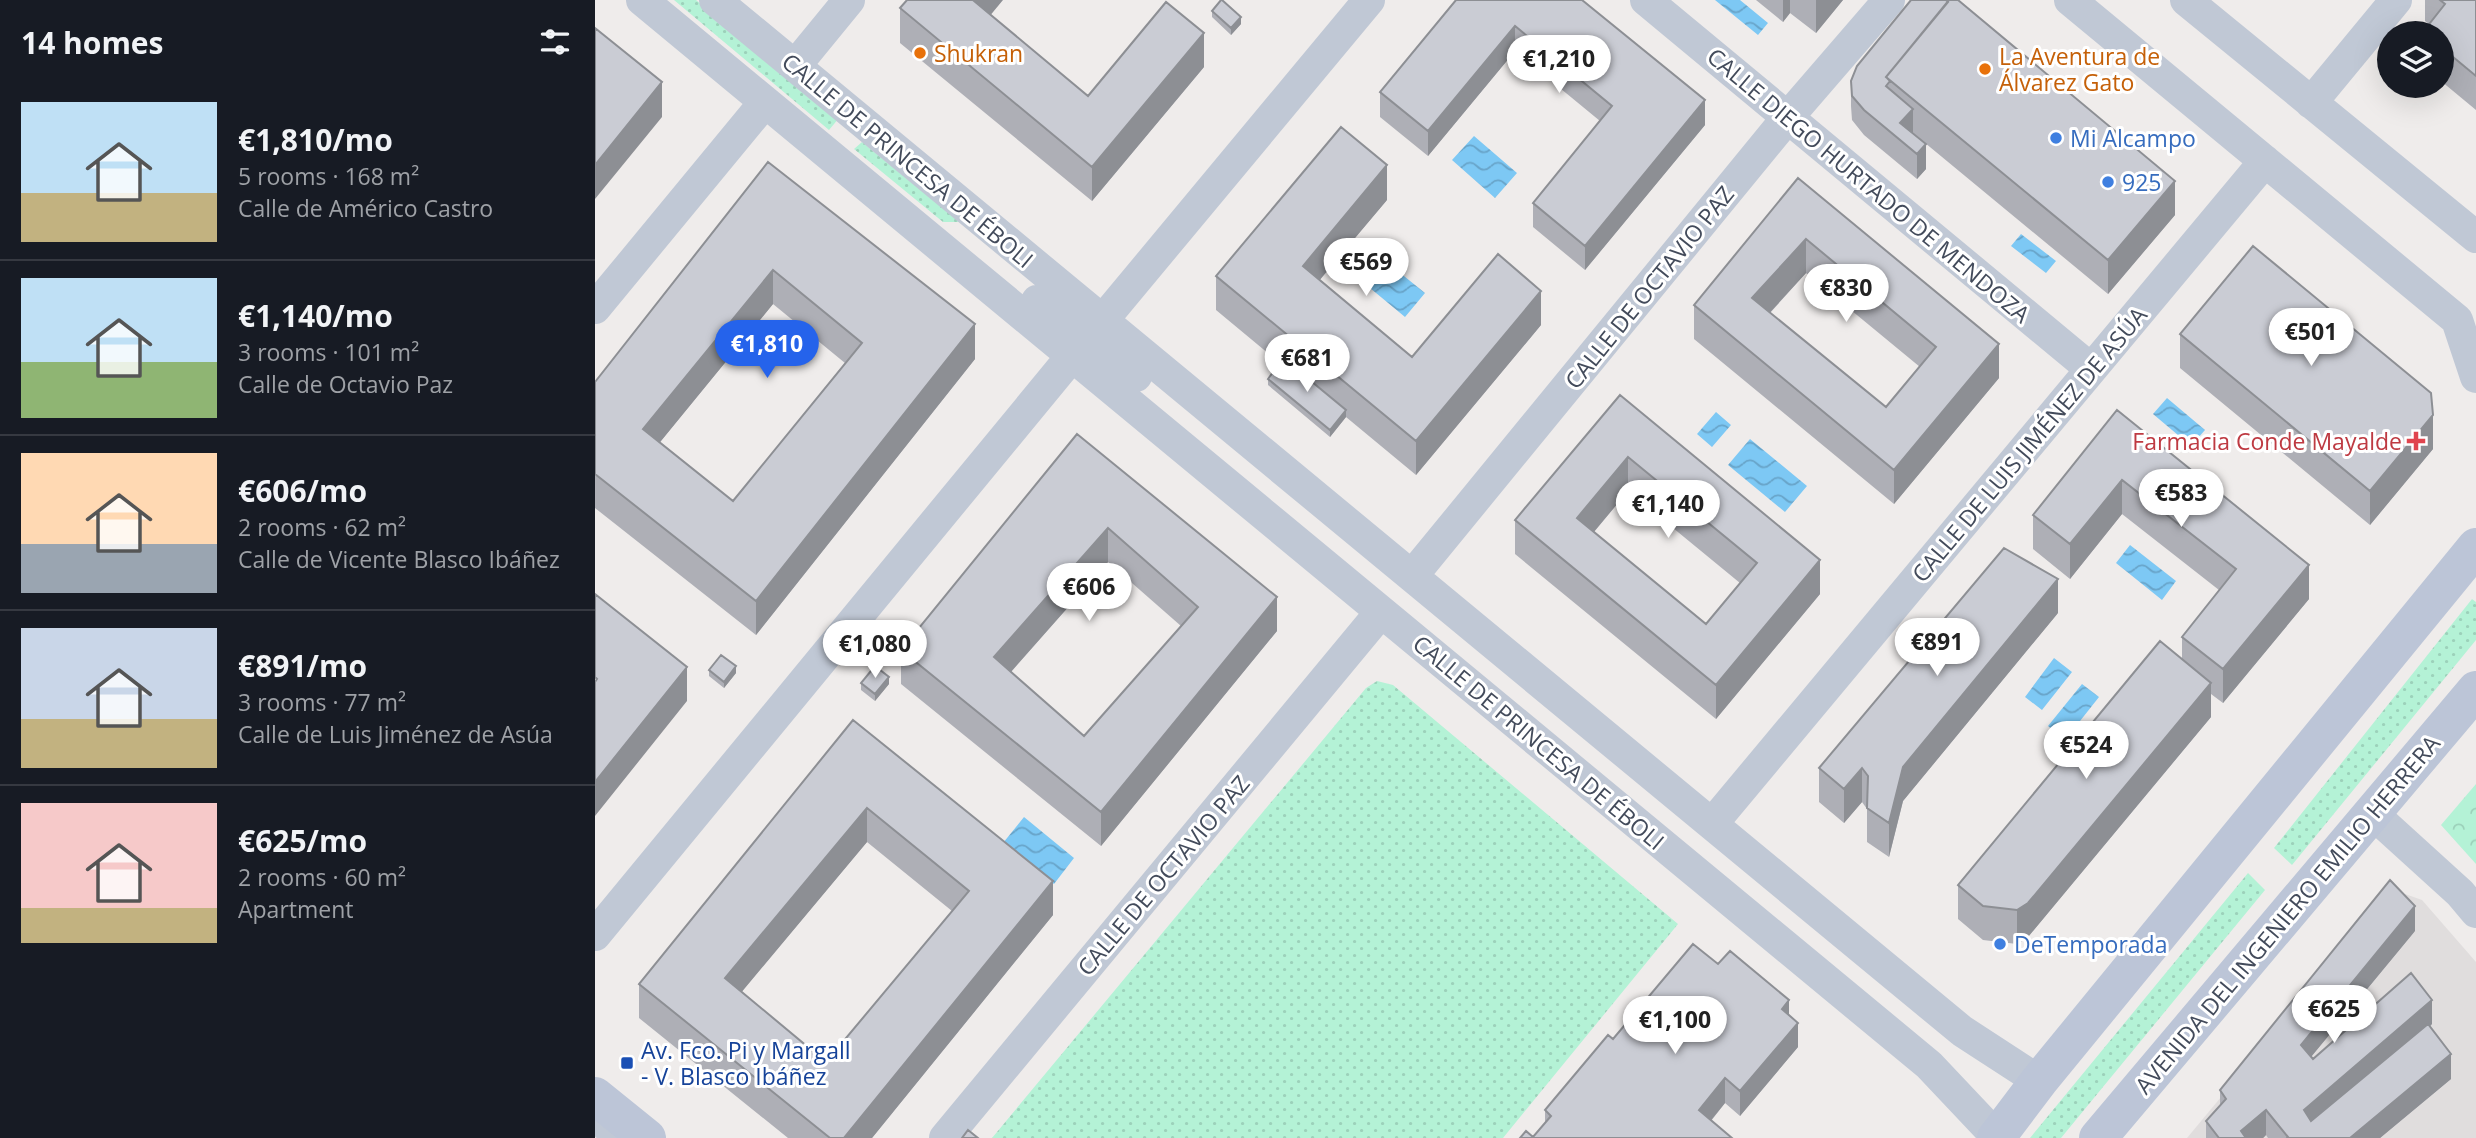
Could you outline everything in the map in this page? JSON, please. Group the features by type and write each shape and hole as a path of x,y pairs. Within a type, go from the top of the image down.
{"street":[{"name":"CALLE DE PRINCESA DE ÉBOLI","path":"642,0 1929,1065 1996,1138"},
{"name":"CALLE DE PRINCESA DE ÉBOLI","path":"715,0 1962,1031 2039,1081"},
{"path":"795,66 849,0"},
{"path":"1102,321 1369,0"},
{"name":"CALLE DIEGO HURTADO DE MENDOZA","path":"1646,0 2091,369"},
{"name":"CALLE DE OCTAVIO PAZ","path":"1412,576 1788,117 1889,0"},
{"path":"2070,0 2457,320 2476,377"},
{"path":"2186,0 2476,237"},
{"path":"2311,103 2396,0"},
{"path":"595,308 765,102"},
{"name":"CALLE DE LUIS JIMÉNEZ DE ASÚA","path":"1712,824 2265,161"},
{"name":"CALLE DE PRINCESA DE ÉBOLI","path":"939,245 988,260 1069,327 1102,321"},
{"name":"CALLE DE PRINCESA DE ÉBOLI","path":"1072,356 1104,349 1163,398 1222,420"},
{"path":"595,935 1072,356"},
{"path":"1996,1138 2039,1081 2476,547"},
{"name":"CALLE DE OCTAVIO PAZ","path":"945,1138 1381,611"},
{"name":"AVENIDA DEL INGENIERO EMILIO HERRERA","path":"2099,1138 2476,690"},
{"path":"2373,814 2460,893 2476,912"},
{"path":"595,1096 647,1138"}],"lane":[{"path":"595,1126 609,1138"}],"shaded area":[{"path":"2405,894 2422,900 2476,962 2476,1138 2187,1138 2383,902 2394,895"}],"green space":[{"path":"674,0 696,0 839,118 829,130"},
{"path":"862,142 960,222 943,222 854,149"},
{"path":"2472,599 2476,602 2476,640 2292,865 2274,848"},
{"path":"1377,681 1393,685 1678,924 1503,1138 992,1138 1366,688"},
{"path":"2476,784 2476,864 2441,825"},
{"path":"2248,873 2265,890 2061,1138 2030,1138"}],"water":[{"path":"1715,0 1740,0 1768,23 1758,35"},
{"path":"1474,136 1517,173 1495,198 1452,160"},
{"path":"2021,234 2056,261 2046,273 2011,246"},
{"path":"1389,264 1425,293 1405,317 1370,288"},
{"path":"2167,398 2205,430 2191,446 2153,414"},
{"path":"1716,412 1731,425 1712,447 1697,434"},
{"path":"1750,439 1807,486 1785,512 1728,465"},
{"path":"2130,545 2176,581 2162,600 2116,563"},
{"path":"2054,658 2072,672 2042,710 2025,697"},
{"path":"2082,684 2099,697 2065,740 2048,726"},
{"path":"1024,817 1074,858 1054,884 1003,843"}],"building":[{"path":"907,0 975,0 1088,96 1166,2 1204,33 1092,167 900,8"},
{"path":"1221,0 1241,17 1231,28 1212,11"},
{"path":"1456,0 1582,0 1705,100 1585,246 1533,203 1612,106 1515,26 1428,131 1380,92"},
{"path":"1911,0 1948,2 1886,77 1890,81 1886,86 1913,109 1900,123 1926,144 1917,154 1864,110 1852,96 1851,81 1857,66"},
{"path":"1949,0 1958,0 2175,181 2108,260 1886,77"},
{"path":"2440,0 2476,0 2476,76 2454,58 2454,21 2432,21 2445,4"},
{"path":"595,28 662,82 595,165"},
{"path":"1341,127 1387,165 1303,266 1412,357 1498,254 1541,291 1416,441 1216,276"},
{"path":"768,162 975,324 756,601 595,474 595,382","holes":["773,270 862,343 733,501 643,429"]},
{"path":"1798,178 1999,344 1894,470 1694,305","holes":["1806,239 1936,347 1886,407 1752,298"]},
{"path":"2253,246 2431,393 2433,415 2370,491 2180,334"},
{"path":"1283,358 1346,410 1330,430 1268,379"},
{"path":"1620,395 1820,560 1716,685 1515,520","holes":["1628,457 1757,563 1706,624 1577,518"]},
{"path":"2117,410 2309,565 2223,669 2182,637 2236,569 2122,480 2070,544 2033,515"},
{"path":"1077,434 1277,597 1101,812 901,650","holes":["1108,528 1198,607 1084,736 994,657"]},
{"path":"2004,548 2058,579 1903,767 1889,823 1867,808 1868,776 1862,768 1844,789 1819,768"},
{"path":"595,594 687,667 595,782 597,679"},
{"path":"2160,641 2211,683 2028,903 2017,910 1983,906 1958,885"},
{"path":"721,655 736,666 724,682 709,670"},
{"path":"875,666 889,677 875,694 861,683"},
{"path":"853,720 1053,881 844,1138 830,1138 639,984","holes":["867,808 969,891 826,1062 725,978"]},
{"path":"2390,880 2415,906 2301,1045 2313,1059 2411,973 2432,1000 2304,1110 2311,1121 2428,1024 2451,1054 2350,1138 2287,1138 2266,1110 2241,1131 2246,1138 2219,1138 2206,1121 2226,1099 2220,1090"},
{"path":"1693,944 1718,964 1730,951 1789,1000 1782,1009 1798,1023 1740,1091 1725,1078 1699,1110 1732,1138 1520,1138 1526,1131 1533,1137 1551,1116 1545,1110 1608,1035 1613,1039"},
{"path":"968,1130 978,1138 962,1138"}],"place":[{"name":"Shukran","path":"920,53"},
{"name":"La Aventura de Álvarez Gato","path":"1985,69"},
{"name":"Mi Alcampo","path":"2056,138"},
{"name":"925","path":"2108,182"},
{"name":"Farmacia Conde Mayalde","path":"2416,441"},
{"name":"DeTemporada","path":"2000,944"},
{"name":"Av. Fco. Pi y Margall - V. Blasco Ibáñez","path":"627,1063"}]}
